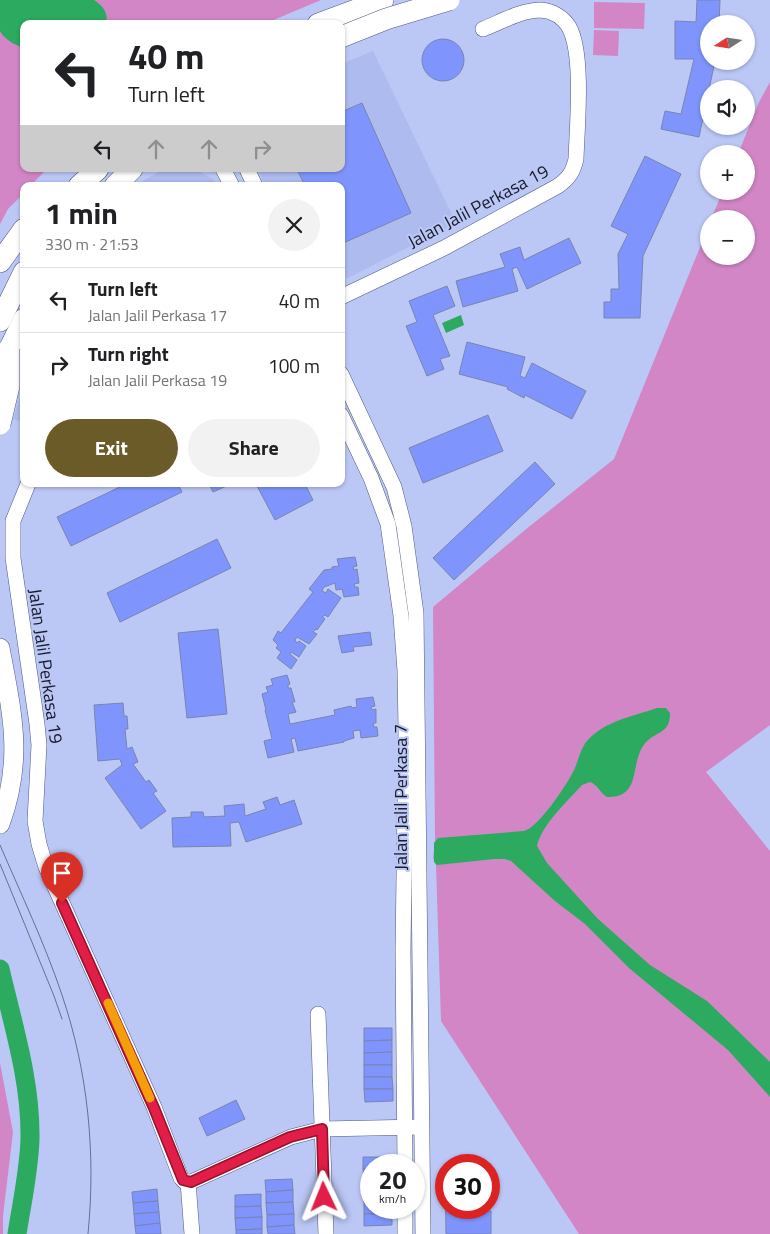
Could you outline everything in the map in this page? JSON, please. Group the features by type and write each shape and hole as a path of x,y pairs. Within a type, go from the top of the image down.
{"highway":[{"path":"329,20 383,0"},
{"path":"345,36 386,19 446,1"},
{"path":"83,182 95,172"},
{"path":"117,182 128,172"},
{"path":"0,262 20,234"},
{"path":"0,321 20,280"},
{"path":"0,424 9,386 3,355 20,327"}],"main road":[{"path":"315,20 370,0"},
{"path":"95,182 104,172"},
{"path":"3,355 20,302"},
{"path":"0,416 3,391 20,345"},
{"path":"0,648 13,722 15,745 14,771 7,805 0,824"}],"street":[{"name":"Jalan Jalil Perkasa 19","path":"345,295 454,243 558,186 568,179 574,171 578,83 576,50 568,26 562,18 551,12 541,10 528,11 483,29"},
{"path":"345,288 358,288"},
{"path":"345,302 358,288"},
{"name":"Jalan Jalil Perkasa 7","path":"345,383 394,487 404,526 416,613 423,1234"},
{"name":"Jalan Jalil Perkasa 7","path":"345,423 371,478 388,524 401,616 405,671 406,728 403,951 404,1154"},
{"name":"Jalan Jalil Perkasa 19","path":"27,487 12,521 13,558 38,731 35,821 39,844 46,867 154,1108 181,1178 189,1182 192,1234"},
{"path":"318,1014 326,1234"},
{"path":"189,1182 290,1137 322,1129 421,1127"},
{"path":"405,1219 405,1234"}],"shaded area":[{"path":"0,0 321,0 274,20 20,20 20,172 44,172 34,182 20,182 20,197 8,209 0,224"},
{"path":"0,0 94,0 100,5 107,16 106,20 20,20 20,46 10,42 0,31"},
{"path":"594,2 645,3 644,29 594,28"},
{"path":"594,30 619,31 618,56 593,55"},
{"path":"373,51 456,223 348,278 345,278 345,182 264,182 259,172 345,172 345,62"},
{"path":"770,82 770,725 706,772 770,851 770,1234 579,1234 441,1021 436,865 433,858 435,840 433,607 614,459 700,247 700,265 755,265 755,210 715,210 719,200 755,200 755,145 742,145 746,135 755,135 755,112"},
{"path":"159,172 200,172 213,179 215,182 142,182"},
{"path":"461,315 464,325 446,333 442,323"},
{"path":"20,397 20,422 13,419"},
{"path":"657,708 666,708 670,713 667,726 643,746 630,787 618,796 607,797 590,782 582,785 549,822 537,846 547,863 598,919 650,965 707,1001 770,1062 770,1097 728,1050 629,968 585,924 555,901 511,861 494,859 437,865 434,862 434,843 438,838 524,831 530,828 544,815 558,796 573,772 585,744 594,734 620,720"},
{"path":"0,1063 13,1132 3,1216 3,1234 0,1234"}],"building":[{"path":"697,0 720,0 719,15 700,15 700,70 713,70 711,80 700,80 699,137 661,129 665,111 681,114 694,59 675,59 675,21 696,22"},
{"path":"443,39 458,45 464,60 458,75 443,81 428,75 422,60 428,45"},
{"path":"362,103 411,213 345,242 345,182 303,182 298,172 345,172 345,110"},
{"path":"645,156 681,174 643,256 640,318 604,318 604,302 611,302 611,289 619,289 618,254 628,234 611,226"},
{"path":"569,238 581,263 527,289 517,267 512,269 518,291 463,307 456,281 505,267 500,254 520,247 524,260"},
{"path":"447,286 455,306 433,315 450,356 440,359 444,369 427,376 406,326 417,322 409,301"},
{"path":"467,342 525,357 520,376 525,378 532,363 586,391 572,419 525,395 524,398 507,389 508,387 459,374"},
{"path":"488,415 503,451 423,483 409,448"},
{"path":"535,462 555,484 454,580 433,558"},
{"path":"120,487 180,487 182,492 71,546 57,517"},
{"path":"210,487 224,487 213,492"},
{"path":"258,487 306,487 313,500 275,520"},
{"path":"217,539 231,568 120,622 107,593"},
{"path":"355,557 357,566 353,567 354,570 357,569 359,583 354,584 355,587 358,587 359,595 344,597 342,589 336,590 335,583 324,587 322,591 326,593 328,589 341,598 328,617 325,615 322,617 325,619 317,630 313,632 317,634 309,644 297,637 295,640 297,643 299,641 306,646 299,657 291,652 290,654 297,660 291,669 277,658 281,652 276,648 278,645 273,640 278,631 281,633 313,592 309,589 324,570 339,566 337,559"},
{"path":"218,629 227,714 187,718 178,633"},
{"path":"370,632 372,645 353,647 354,651 342,653 338,636"},
{"path":"287,675 290,684 288,688 291,688 295,702 292,702 296,712 288,714 290,724 335,715 334,710 351,706 352,708 357,707 356,699 373,697 375,706 371,707 372,710 376,709 376,723 373,723 374,727 377,727 378,736 361,738 360,730 353,731 354,738 344,742 298,751 295,738 291,739 294,752 268,758 264,741 272,739 262,694 268,692 266,687 273,685 271,679"},
{"path":"123,703 124,716 127,716 128,729 125,729 127,749 132,747 138,762 133,764 146,782 149,780 157,791 153,793 166,811 141,829 105,778 122,765 120,759 98,761 94,705"},
{"path":"277,797 280,805 294,800 302,824 246,842 239,822 230,823 231,846 173,847 172,818 191,817 191,812 203,812 204,817 225,816 224,806 244,804 245,816 266,809 263,802"},
{"path":"364,1028 392,1028 392,1040 364,1041"},
{"path":"392,1040 392,1052 364,1053 364,1041"},
{"path":"392,1052 392,1065 364,1065 364,1053"},
{"path":"364,1065 392,1065 392,1077 364,1077"},
{"path":"364,1077 392,1077 393,1089 364,1089"},
{"path":"364,1089 393,1089 393,1101 365,1102"},
{"path":"236,1100 245,1119 207,1136 199,1118"},
{"path":"292,1179 293,1190 266,1192 265,1180"},
{"path":"157,1189 158,1201 133,1203 132,1192"},
{"path":"293,1190 293,1202 266,1203 266,1192"},
{"path":"261,1194 261,1206 235,1207 235,1195"},
{"path":"158,1201 159,1212 134,1214 133,1203"},
{"path":"293,1202 294,1214 267,1215 266,1203"},
{"path":"261,1206 262,1217 235,1218 235,1207"},
{"path":"159,1212 160,1223 135,1226 134,1214"},
{"path":"294,1214 294,1225 267,1227 267,1215"},
{"path":"262,1217 262,1229 236,1230 235,1218"},
{"path":"364,1219 392,1219 392,1225 364,1226"},
{"path":"446,1219 491,1219 491,1234 446,1234"},
{"path":"160,1223 161,1234 136,1234 135,1226"},
{"path":"294,1225 295,1234 268,1234 267,1227"},
{"path":"262,1229 262,1234 236,1234 236,1230"}],"waterway":[{"path":"0,969 20,1053 30,1117 28,1163 17,1234"}],"tram line":[{"path":"0,845 55,976 71,1024 78,1053 84,1083 90,1143 91,1173 88,1234"},
{"path":"0,864 62,1019"}],"slow traffic":[{"path":"108,1003 150,1098"}],"route":[{"path":"62,903 154,1108 181,1178 185,1182 191,1182 290,1137 322,1129 324,1197"}]}
